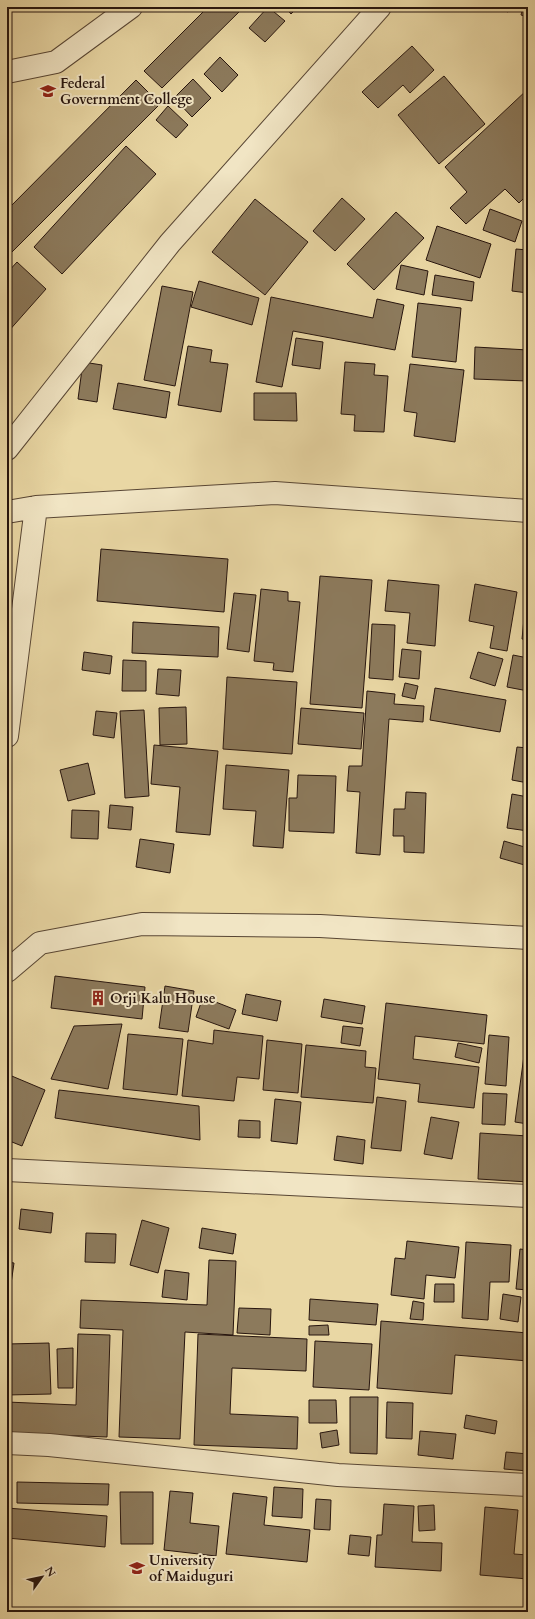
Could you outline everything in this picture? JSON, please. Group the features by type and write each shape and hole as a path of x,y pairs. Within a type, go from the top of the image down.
{"street":[{"path":"7,72 56,62 131,7"},
{"path":"7,449 170,243 380,7"},
{"path":"7,512 36,507 275,493 528,511"},
{"path":"7,736 36,507"},
{"path":"7,971 40,944 142,924 320,926 528,938"},
{"path":"7,1170 528,1196"},
{"path":"7,1443 49,1445 338,1475 528,1486"}],"building":[{"path":"208,7 244,7 162,88 144,71"},
{"path":"268,7 285,21 265,42 249,28"},
{"path":"285,7 298,7 291,14"},
{"path":"496,7 510,7 508,12"},
{"path":"523,7 528,7 528,17 521,15"},
{"path":"412,46 434,70 410,93 403,85 378,108 362,92"},
{"path":"220,57 238,75 222,92 204,74"},
{"path":"444,76 485,124 439,164 398,115"},
{"path":"193,79 211,98 192,117 174,98"},
{"path":"136,80 160,104 7,257 7,210"},
{"path":"528,89 528,194 519,203 505,189 466,224 450,208 467,192 445,167"},
{"path":"168,106 188,125 176,138 156,120"},
{"path":"126,146 156,174 62,274 34,247"},
{"path":"342,198 365,219 335,251 313,231"},
{"path":"255,199 308,242 265,295 212,252"},
{"path":"490,209 522,221 515,242 483,230"},
{"path":"396,212 424,238 374,290 347,264"},
{"path":"437,226 491,244 480,278 426,260"},
{"path":"516,249 528,250 528,293 512,291"},
{"path":"17,262 46,289 7,333 7,273"},
{"path":"401,265 428,271 424,295 396,289"},
{"path":"435,275 474,282 472,301 432,295"},
{"path":"199,281 259,298 252,325 191,307"},
{"path":"162,286 193,292 175,386 144,380"},
{"path":"271,297 373,318 377,299 404,305 395,350 293,331 282,387 256,382"},
{"path":"418,303 461,308 456,362 412,357"},
{"path":"296,338 323,342 320,369 292,365"},
{"path":"188,346 212,350 210,362 228,364 221,412 178,405"},
{"path":"475,347 528,350 527,381 474,379"},
{"path":"83,362 102,365 97,402 78,399"},
{"path":"345,362 375,364 374,375 388,376 384,432 354,431 355,415 341,414"},
{"path":"410,364 464,370 455,442 414,436 417,413 404,411"},
{"path":"118,383 170,392 166,418 113,409"},
{"path":"254,393 296,393 297,421 254,420"},
{"path":"101,549 228,559 224,612 97,601"},
{"path":"320,576 372,580 362,708 310,704"},
{"path":"388,580 439,585 435,646 407,643 410,613 385,611"},
{"path":"475,584 517,592 507,651 490,648 494,626 469,621"},
{"path":"528,588 528,640 522,639"},
{"path":"261,589 288,592 288,601 300,602 293,672 273,670 274,663 254,661"},
{"path":"234,593 256,595 249,652 227,649"},
{"path":"133,622 219,627 218,657 132,653"},
{"path":"372,624 395,625 393,680 369,678"},
{"path":"402,649 421,651 419,679 399,677"},
{"path":"84,652 112,656 110,674 82,670"},
{"path":"478,652 503,659 495,686 470,678"},
{"path":"513,655 528,658 528,691 507,687"},
{"path":"123,660 146,661 146,691 122,691"},
{"path":"158,669 181,670 179,696 156,694"},
{"path":"227,677 297,682 292,754 223,749"},
{"path":"405,683 418,686 415,699 402,696"},
{"path":"435,688 506,700 500,732 430,720"},
{"path":"367,691 395,694 394,704 424,706 423,722 389,719 380,855 356,853 360,792 347,791 349,766 362,766"},
{"path":"186,707 187,744 160,745 159,708"},
{"path":"301,708 364,713 361,749 298,744"},
{"path":"144,710 149,796 125,798 120,711"},
{"path":"96,711 117,713 114,738 93,735"},
{"path":"154,745 218,751 210,835 176,832 180,787 151,784"},
{"path":"517,747 528,748 528,783 512,780"},
{"path":"88,763 95,794 68,801 60,770"},
{"path":"226,765 289,770 283,848 253,846 256,811 223,809"},
{"path":"298,775 336,776 334,833 289,831 289,798 297,798"},
{"path":"406,792 426,793 424,853 404,852 404,836 393,836 394,809 405,809"},
{"path":"512,794 528,797 528,831 507,828"},
{"path":"110,805 133,807 131,830 108,828"},
{"path":"72,810 99,811 98,839 71,838"},
{"path":"140,839 174,844 170,873 136,867"},
{"path":"504,841 528,848 528,866 500,858"},
{"name":"Orji Kalu House","path":"55,976 145,987 142,1019 51,1008"},
{"path":"165,986 194,991 188,1032 159,1028"},
{"path":"246,994 281,1001 277,1021 242,1014"},
{"path":"203,997 236,1010 229,1029 196,1017"},
{"path":"324,999 365,1006 362,1024 321,1017"},
{"path":"386,1003 487,1015 484,1044 415,1036 413,1059 479,1067 474,1108 418,1102 420,1084 378,1079"},
{"path":"122,1024 108,1089 51,1079 74,1026"},
{"path":"343,1026 363,1028 360,1046 341,1043"},
{"path":"528,1026 528,1124 515,1122"},
{"path":"214,1030 263,1036 259,1079 237,1077 234,1101 182,1096 188,1040 213,1044"},
{"path":"128,1034 183,1039 177,1095 123,1089"},
{"path":"489,1035 509,1037 506,1086 485,1084"},
{"path":"267,1040 302,1044 298,1093 263,1090"},
{"path":"458,1043 482,1048 479,1063 455,1057"},
{"path":"306,1045 366,1051 365,1067 376,1068 373,1103 301,1097"},
{"path":"7,1074 45,1090 22,1146 7,1140"},
{"path":"59,1090 199,1106 200,1140 55,1118"},
{"path":"483,1093 507,1094 505,1125 482,1124"},
{"path":"377,1097 406,1101 401,1151 371,1148"},
{"path":"275,1099 301,1102 297,1144 271,1141"},
{"path":"431,1117 459,1122 452,1159 424,1154"},
{"path":"239,1120 260,1121 260,1138 238,1137"},
{"path":"480,1133 528,1136 528,1182 478,1179"},
{"path":"337,1136 365,1140 363,1164 334,1160"},
{"path":"21,1209 53,1213 51,1233 19,1229"},
{"path":"142,1220 169,1228 158,1273 130,1265"},
{"path":"202,1228 236,1234 233,1254 199,1248"},
{"path":"86,1233 116,1234 115,1263 85,1262"},
{"path":"407,1241 459,1247 455,1278 426,1275 424,1299 391,1295 395,1258 405,1259"},
{"path":"466,1242 511,1245 509,1282 490,1282 488,1320 462,1318"},
{"path":"520,1249 528,1250 528,1290 516,1289"},
{"path":"209,1260 236,1261 233,1335 185,1332 180,1439 119,1437 123,1330 80,1328 81,1300 207,1305"},
{"path":"7,1262 14,1263 11,1284 7,1284"},
{"path":"165,1270 189,1273 187,1300 162,1297"},
{"path":"435,1284 454,1284 454,1302 434,1302"},
{"path":"7,1292 8,1293 8,1320 7,1319"},
{"path":"503,1294 521,1297 518,1322 500,1319"},
{"path":"310,1299 378,1304 376,1325 309,1320"},
{"path":"413,1301 424,1303 423,1320 410,1319"},
{"path":"239,1308 271,1309 270,1335 237,1333"},
{"path":"381,1321 528,1333 528,1361 455,1355 452,1394 377,1388"},
{"path":"328,1325 329,1335 309,1335 309,1326"},
{"path":"78,1334 110,1335 107,1437 7,1433 7,1402 76,1405"},
{"path":"198,1334 307,1339 306,1371 232,1368 230,1414 298,1417 297,1449 194,1445"},
{"path":"315,1341 372,1344 369,1390 313,1387"},
{"path":"49,1343 51,1394 7,1395 7,1344"},
{"path":"73,1348 73,1388 58,1388 57,1349"},
{"path":"350,1397 378,1397 377,1454 350,1453"},
{"path":"309,1400 336,1400 337,1423 309,1423"},
{"path":"387,1402 413,1403 412,1439 386,1438"},
{"path":"466,1415 497,1421 495,1434 464,1428"},
{"path":"337,1430 339,1445 322,1448 320,1433"},
{"path":"420,1431 456,1434 453,1459 418,1455"},
{"path":"506,1452 528,1454 528,1471 504,1469"},
{"path":"17,1482 109,1484 108,1505 17,1503"},
{"path":"274,1487 303,1489 302,1518 272,1516"},
{"path":"170,1491 193,1493 190,1523 219,1526 216,1556 164,1550"},
{"path":"120,1492 153,1492 153,1544 121,1544"},
{"path":"233,1493 267,1497 264,1525 310,1530 307,1562 226,1554"},
{"path":"316,1499 331,1500 330,1530 314,1529"},
{"path":"384,1504 414,1506 412,1542 442,1543 441,1571 375,1567 377,1535 382,1535"},
{"path":"434,1505 435,1530 419,1531 418,1506"},
{"path":"485,1507 518,1510 514,1554 528,1555 528,1579 480,1575"},
{"path":"7,1508 107,1516 105,1547 7,1538"},
{"path":"350,1535 371,1537 369,1556 348,1554"}],"place":[{"name":"Federal Government College","path":"48,91"},
{"name":"Orji Kalu House","path":"98,998"},
{"name":"University of Maiduguri","path":"137,1568"}]}
